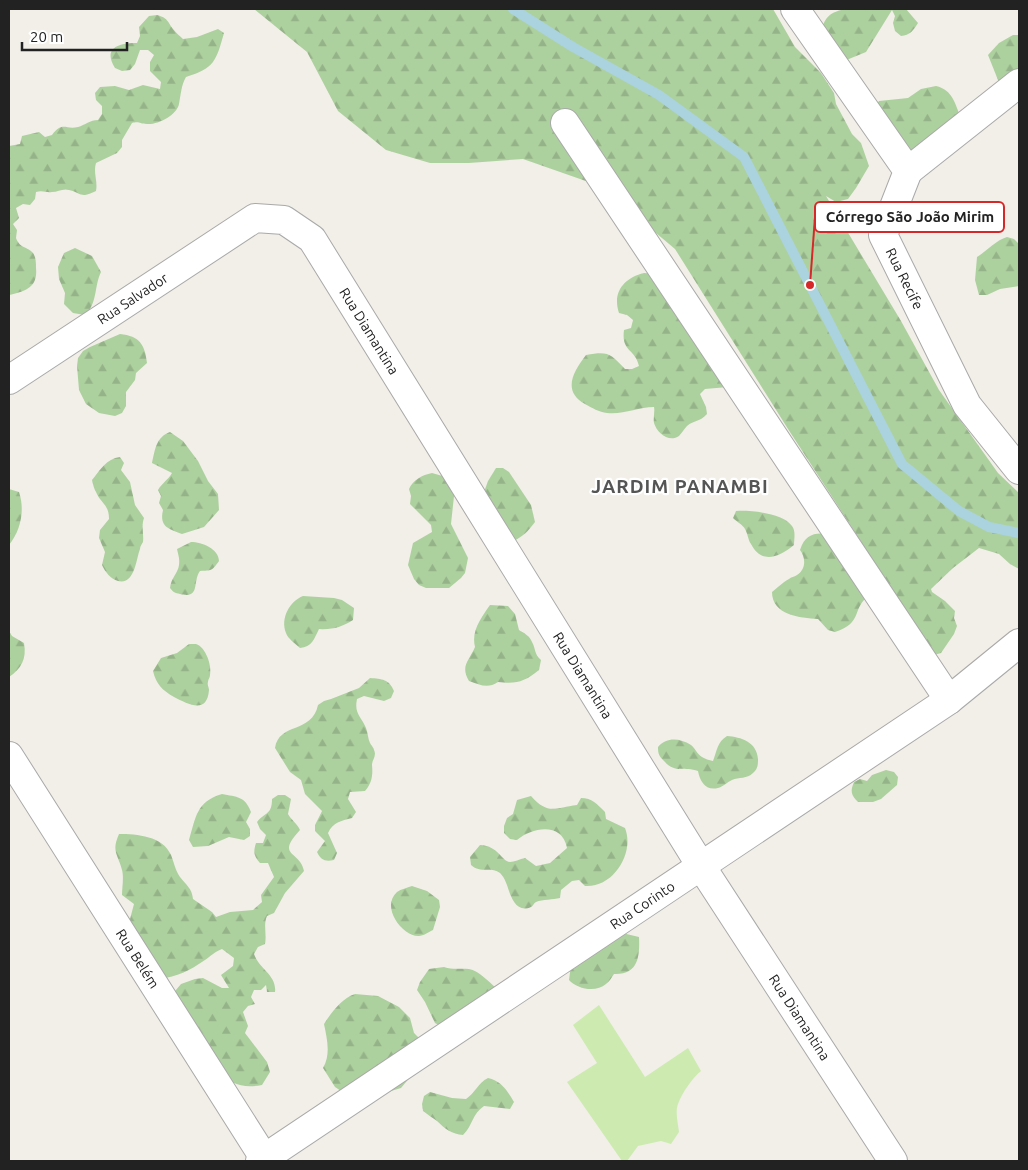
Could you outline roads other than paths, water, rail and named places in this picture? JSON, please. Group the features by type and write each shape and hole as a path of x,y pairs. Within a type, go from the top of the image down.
{"street":[{"path":"795,9 908,171 1019,83"},
{"path":"565,123 949,700"},
{"name":"Rua Recife","path":"908,171 883,235 967,405 1019,470"},
{"name":"Rua Salvador","path":"9,380 255,218"},
{"name":"Rua Diamantina","path":"255,218 284,220 312,239 701,866 893,1161"},
{"name":"Rua Corinto","path":"263,1160 949,700 1019,643"},
{"name":"Rua Belém","path":"9,756 263,1160"}],"waterway":[{"path":"513,9 573,47 659,95 744,157 902,464 959,511 989,527 1019,533"}],"place":[{"name":"Córrego São João Mirim","path":"810,285"}],"district":[{"name":"JARDIM PANAMBI","path":"680,486"}]}
